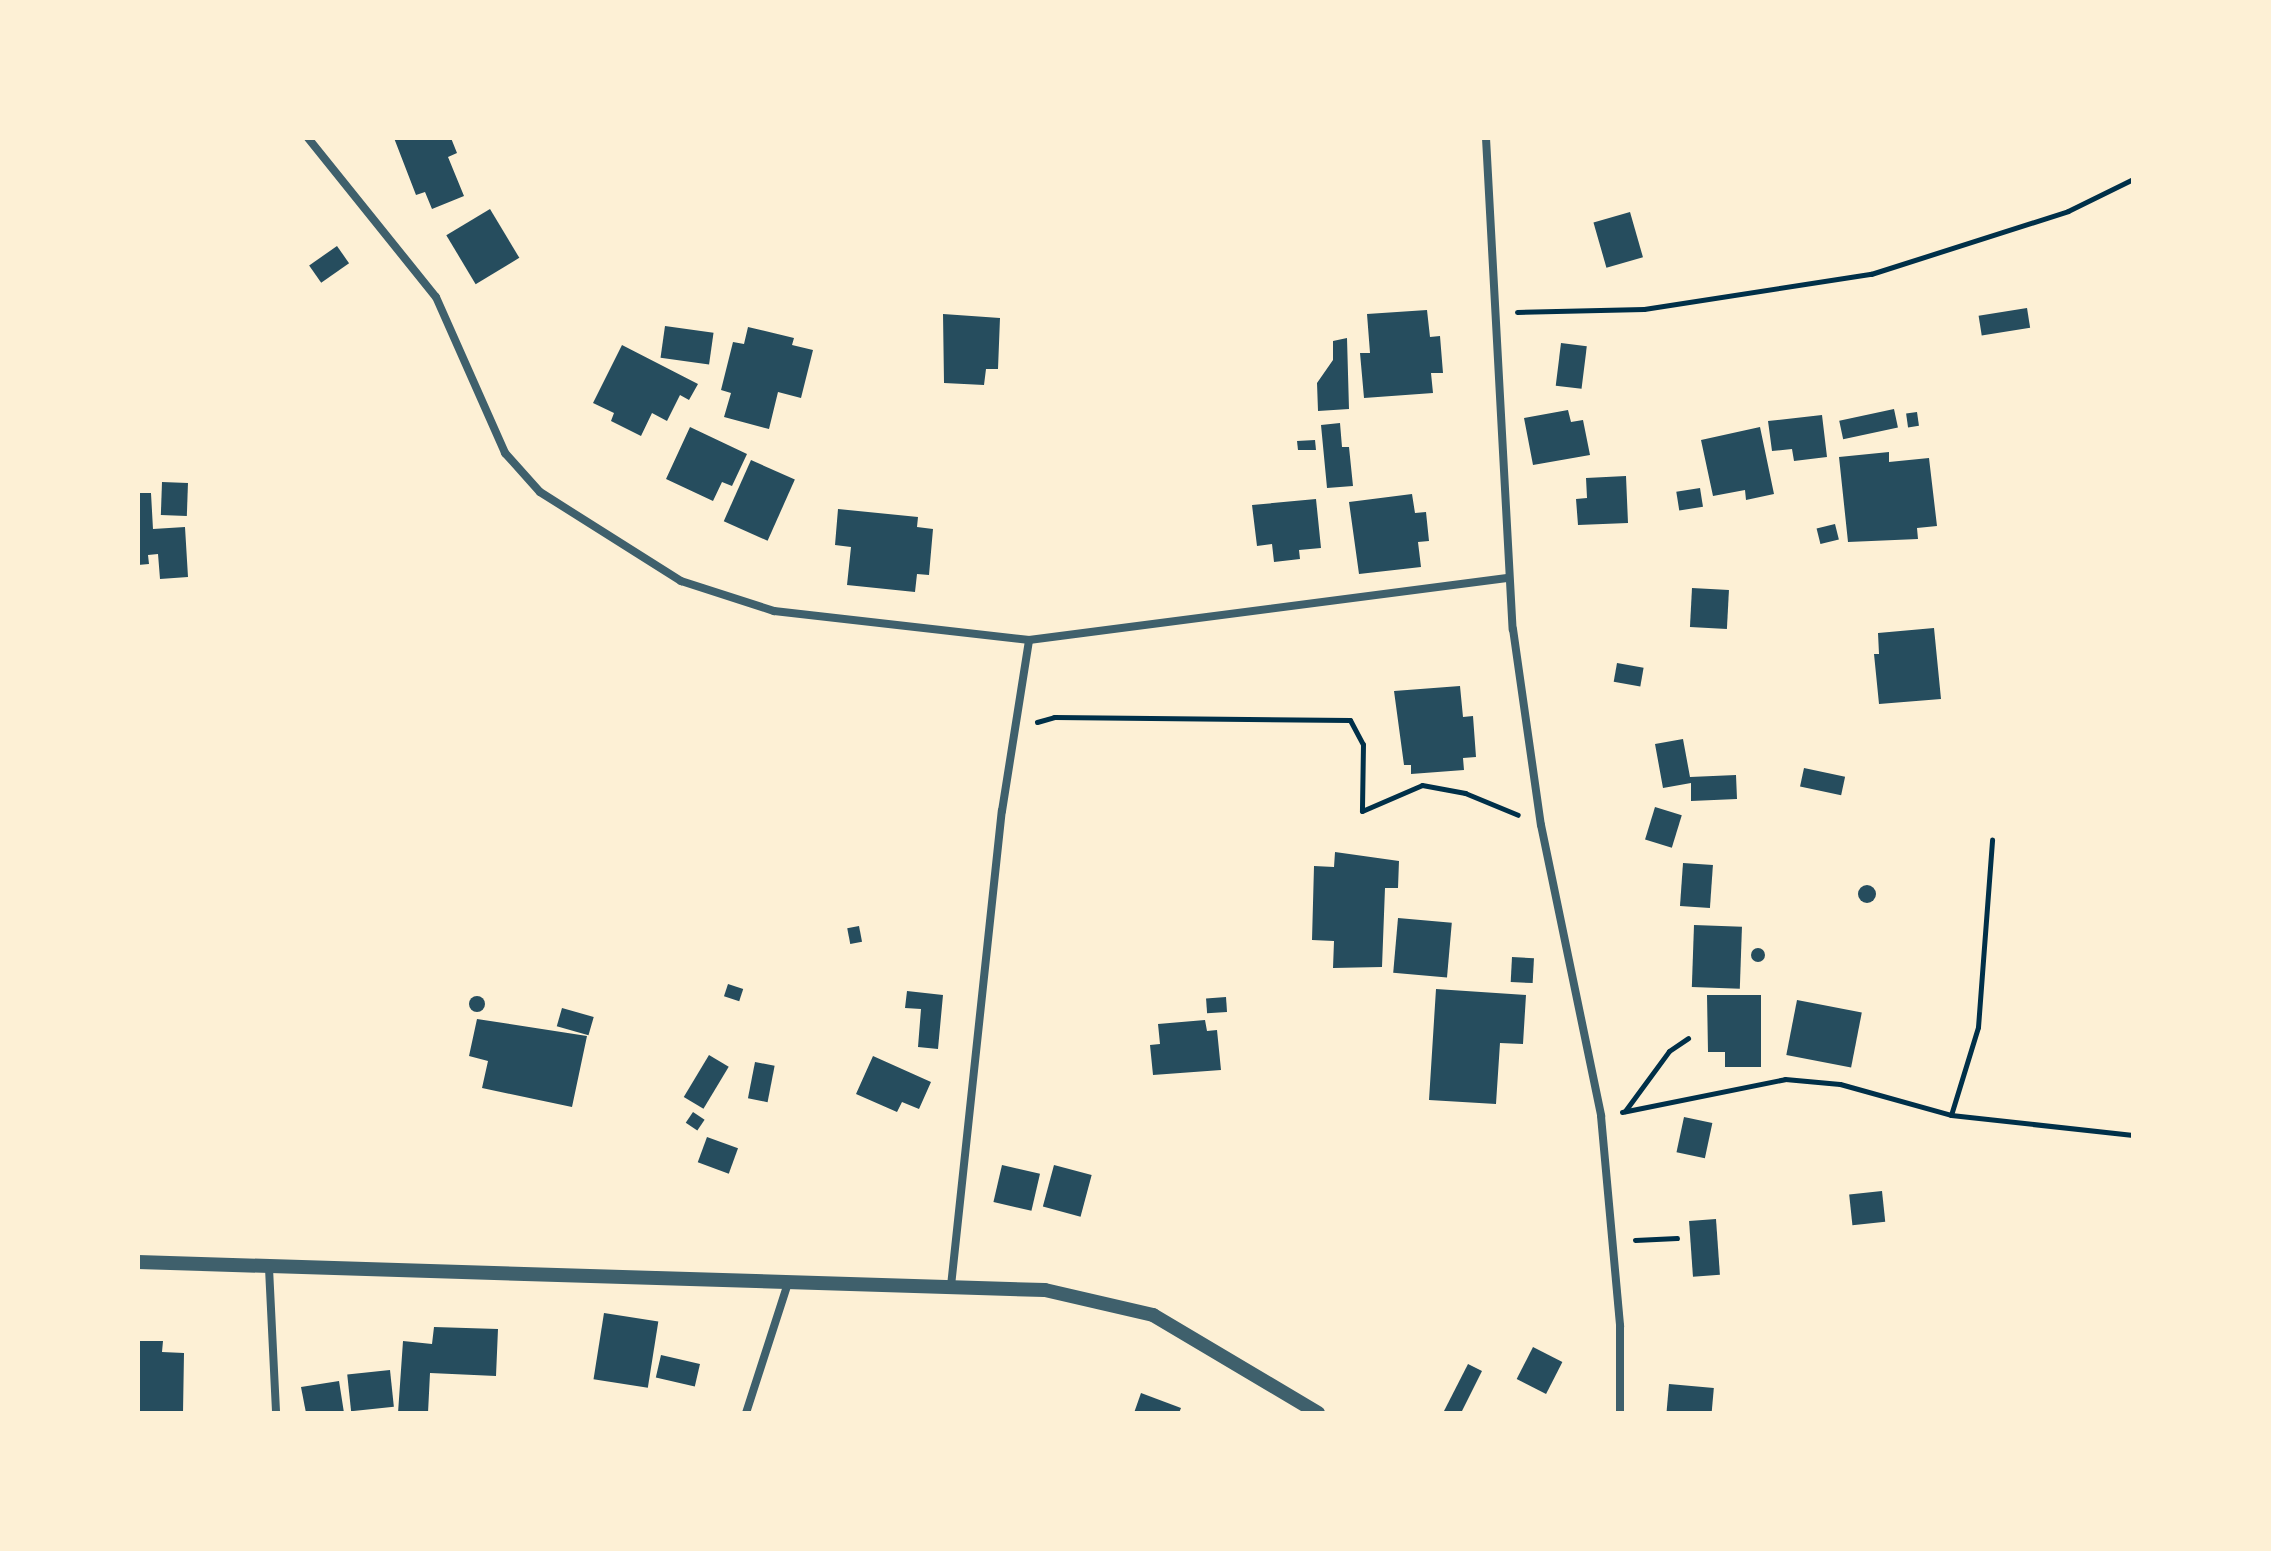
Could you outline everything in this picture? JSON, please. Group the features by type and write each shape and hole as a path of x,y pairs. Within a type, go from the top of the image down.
{"street":[{"path":"308,138 436,297 505,453 540,492 681,581 774,611 1029,640 1509,578"},
{"path":"1486,138 1492,313 1509,578 1541,825 1601,1116 1614,1240 1620,1413"},
{"path":"951,1286 1014,730 1029,640"},
{"path":"138,1262 787,1286 951,1286 1045,1290 1153,1315 1318,1413"},
{"path":"269,1268 276,1413"},
{"path":"746,1413 787,1286"}],"path":[{"path":"1492,313 1644,309 1871,274 2068,211 2133,179"},
{"path":"1014,730 1054,717 1350,720 1363,744 1362,811 1422,785 1465,793 1541,825"},
{"path":"1951,1115 1978,1027 1992,840"},
{"path":"1624,1112 1669,1051 1688,1038"},
{"path":"1601,1116 1785,1079 1840,1084 1951,1115 2133,1135"},
{"path":"1614,1240 1677,1238"}],"building":[{"path":"394,138 451,138 457,153 448,157 464,196 432,209 425,192 416,195"},
{"path":"490,209 519,258 476,284 446,235"},
{"path":"1630,212 1643,257 1606,268 1593,222"},
{"path":"337,246 349,263 321,283 309,266"},
{"path":"2027,308 2030,328 1982,335 1979,316"},
{"path":"1427,310 1430,337 1440,336 1443,373 1431,373 1433,393 1364,398 1360,353 1370,353 1367,314"},
{"path":"943,314 1000,318 998,369 986,369 984,385 944,383"},
{"path":"665,326 714,333 709,365 661,358"},
{"path":"748,327 794,338 792,345 813,350 801,398 778,392 769,429 724,417 731,393 721,390 733,342 744,344"},
{"path":"1347,338 1349,409 1318,411 1317,383 1333,360 1333,341"},
{"path":"1561,343 1587,346 1582,389 1556,386"},
{"path":"622,345 698,384 689,400 680,395 667,421 652,413 641,436 611,421 614,413 593,403"},
{"path":"1894,409 1898,428 1843,439 1839,421"},
{"path":"1568,410 1571,422 1583,420 1590,455 1533,465 1524,418"},
{"path":"1917,412 1919,426 1908,427 1906,414"},
{"path":"1822,415 1827,457 1794,461 1792,449 1772,451 1768,421"},
{"path":"1340,423 1342,447 1349,447 1353,486 1327,488 1321,425"},
{"path":"690,427 747,454 732,486 722,482 713,501 666,479"},
{"path":"1760,427 1774,494 1746,500 1745,490 1713,496 1701,440"},
{"path":"1315,440 1316,450 1298,450 1297,441"},
{"path":"1889,452 1889,462 1929,458 1937,526 1917,528 1918,539 1848,542 1839,457"},
{"path":"751,460 795,480 768,541 724,521"},
{"path":"1626,476 1628,523 1578,525 1576,499 1587,498 1586,478"},
{"path":"162,482 188,483 187,516 161,515"},
{"path":"1700,488 1703,507 1679,511 1676,492"},
{"path":"138,493 151,493 153,529 185,527 188,577 160,579 158,554 148,555 149,564 138,565"},
{"path":"1412,494 1415,513 1426,512 1429,541 1418,542 1421,567 1359,574 1349,502"},
{"path":"1316,499 1321,548 1299,550 1300,559 1274,562 1272,544 1257,546 1252,505"},
{"path":"838,509 918,517 917,527 933,529 929,575 917,574 915,592 847,585 851,547 835,545"},
{"path":"1835,524 1839,540 1820,544 1817,529"},
{"path":"1692,588 1729,590 1727,629 1690,627"},
{"path":"1934,628 1941,699 1879,704 1874,654 1879,654 1878,633"},
{"path":"1617,663 1644,668 1640,686 1614,682"},
{"path":"1460,686 1463,717 1473,716 1476,757 1463,758 1464,770 1411,774 1411,765 1404,765 1394,691"},
{"path":"1683,739 1690,777 1736,775 1737,799 1691,801 1691,783 1663,788 1655,744"},
{"path":"1804,768 1845,777 1841,795 1800,787"},
{"path":"1655,807 1682,815 1672,848 1645,840"},
{"path":"1335,852 1399,861 1398,888 1385,888 1382,967 1333,968 1334,941 1312,940 1314,866 1334,867"},
{"path":"1683,863 1713,865 1710,908 1680,906"},
{"path":"1867,885 1876,894 1867,903 1858,894"},
{"path":"1398,918 1452,923 1447,977 1393,973"},
{"path":"1694,925 1742,927 1740,989 1692,987"},
{"path":"859,926 862,942 850,944 847,928"},
{"path":"1758,948 1765,955 1758,962 1751,955"},
{"path":"1512,957 1534,958 1533,983 1511,982"},
{"path":"728,984 743,989 739,1001 724,996"},
{"path":"1436,989 1526,995 1523,1044 1500,1043 1496,1104 1429,1100"},
{"path":"907,991 943,995 938,1049 918,1047 921,1009 905,1008"},
{"path":"1707,995 1761,995 1761,1067 1725,1067 1725,1052 1708,1052"},
{"path":"477,996 483,998 483,1010 477,1012 471,1010 469,1004 471,998"},
{"path":"1226,997 1227,1012 1207,1013 1206,998"},
{"path":"1797,1000 1862,1013 1851,1068 1786,1055"},
{"path":"562,1008 594,1017 588,1035 557,1026"},
{"path":"477,1019 587,1036 572,1107 482,1088 488,1061 469,1056"},
{"path":"1205,1020 1207,1031 1217,1030 1221,1070 1153,1075 1150,1045 1160,1044 1158,1024"},
{"path":"709,1055 729,1067 703,1109 684,1097"},
{"path":"873,1056 931,1082 919,1109 902,1102 897,1112 856,1094"},
{"path":"755,1062 775,1066 768,1102 748,1098"},
{"path":"693,1112 705,1120 697,1131 686,1123"},
{"path":"1684,1117 1712,1123 1705,1158 1677,1152"},
{"path":"707,1137 738,1148 729,1174 698,1162"},
{"path":"1002,1165 1040,1174 1031,1211 993,1202"},
{"path":"1054,1165 1092,1175 1081,1217 1043,1207"},
{"path":"1882,1191 1885,1222 1852,1225 1849,1194"},
{"path":"1716,1219 1720,1275 1693,1277 1689,1221"},
{"path":"604,1313 658,1322 648,1388 594,1379"},
{"path":"434,1327 498,1329 496,1376 430,1373 428,1413 398,1413 403,1341 432,1344"},
{"path":"138,1341 163,1341 162,1352 184,1353 183,1413 138,1413"},
{"path":"1533,1347 1562,1362 1546,1394 1517,1379"},
{"path":"661,1355 700,1364 695,1386 656,1377"},
{"path":"1468,1364 1482,1371 1461,1413 1443,1413"},
{"path":"390,1370 394,1407 351,1411 347,1374"},
{"path":"339,1381 344,1413 306,1413 301,1387"},
{"path":"1669,1384 1714,1388 1712,1413 1667,1412"},
{"path":"1141,1393 1181,1408 1179,1413 1134,1413"}]}
